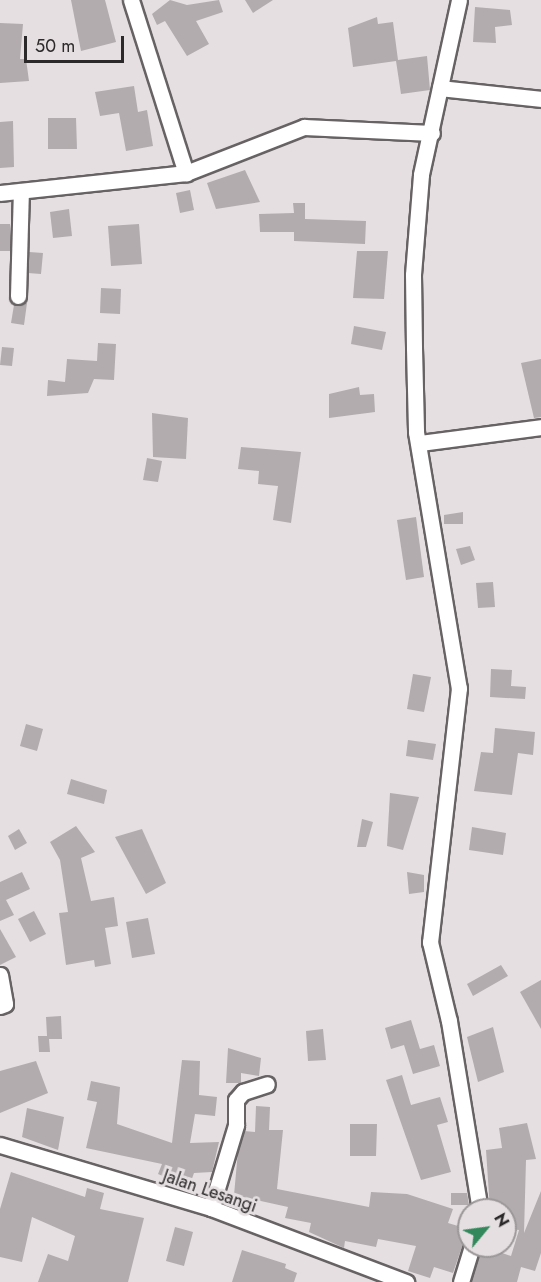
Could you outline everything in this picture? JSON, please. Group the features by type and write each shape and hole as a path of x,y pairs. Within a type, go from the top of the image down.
{"street":[{"path":"131,0 186,173"},
{"path":"459,0 421,175 413,275 420,443 459,688 430,942 452,1032 478,1198"},
{"path":"440,88 541,99"},
{"path":"0,193 186,173 304,127 432,132"},
{"path":"18,296 21,191"},
{"path":"420,443 541,427"},
{"path":"0,975 5,1005 0,1006"},
{"path":"211,1208 236,1125 236,1100 243,1092 267,1084"},
{"name":"Jalan Lesangi","path":"0,1145 211,1208 406,1282"},
{"path":"461,1282 468,1258"}],"building":[{"path":"71,0 105,0 116,42 81,51"},
{"path":"170,0 187,5 219,0 223,12 196,21 209,44 187,56 165,21 157,25 152,14"},
{"path":"245,0 273,0 253,13"},
{"path":"475,7 510,10 512,25 495,27 496,43 473,42"},
{"path":"377,17 378,24 393,22 398,60 427,56 430,90 401,94 396,61 353,67 348,28"},
{"path":"0,23 23,24 20,59 26,59 29,81 0,83"},
{"path":"134,86 138,112 147,110 153,146 126,151 119,113 100,116 95,92"},
{"path":"48,118 76,118 77,149 48,149"},
{"path":"13,121 14,167 0,168 0,122"},
{"path":"245,170 260,202 216,209 207,183"},
{"path":"190,190 194,210 180,213 176,193"},
{"path":"293,203 305,203 305,219 366,221 365,244 294,241 294,232 260,232 259,214 294,213"},
{"path":"69,209 72,236 53,238 50,212"},
{"path":"0,224 10,224 10,251 0,251"},
{"path":"139,224 142,264 111,266 108,226"},
{"path":"357,251 388,251 384,299 353,298"},
{"path":"29,252 43,253 41,274 28,273"},
{"path":"101,288 121,289 120,314 100,313"},
{"path":"27,303 24,325 11,323 14,305"},
{"path":"354,326 386,332 382,350 351,344"},
{"path":"98,343 116,344 114,380 94,379 88,393 47,396 48,380 65,382 67,359 97,361"},
{"path":"2,347 14,348 12,366 0,365"},
{"path":"541,359 541,417 534,418 521,363"},
{"path":"359,387 360,395 374,394 375,412 329,418 329,394"},
{"path":"152,413 188,418 186,459 153,457"},
{"path":"241,447 301,452 291,523 273,520 278,486 258,484 259,471 238,469"},
{"path":"147,458 162,461 158,482 143,480"},
{"path":"463,512 463,524 444,524 444,515"},
{"path":"416,517 424,577 406,580 397,520"},
{"path":"470,546 475,560 461,565 456,549"},
{"path":"493,582 495,607 478,608 476,583"},
{"path":"491,669 512,670 511,686 526,687 525,699 490,697"},
{"path":"413,674 431,677 424,712 407,709"},
{"path":"26,724 43,729 37,751 20,746"},
{"path":"495,728 535,732 533,755 518,753 512,795 474,791 481,752 493,753"},
{"path":"408,740 436,744 433,760 406,756"},
{"path":"71,779 107,790 104,804 67,794"},
{"path":"390,793 419,797 403,850 387,846"},
{"path":"362,819 373,822 366,847 357,847"},
{"path":"76,826 95,852 81,858 91,901 114,897 118,926 105,928 111,964 95,967 94,960 66,965 59,913 68,912 60,860 50,842"},
{"path":"472,827 506,833 503,855 469,850"},
{"path":"19,829 27,843 15,850 8,836"},
{"path":"142,829 166,883 146,894 115,837"},
{"path":"22,872 30,889 6,900 14,915 0,921 0,882"},
{"path":"407,872 424,875 424,892 409,894"},
{"path":"34,911 46,934 30,942 18,919"},
{"path":"148,918 155,954 132,958 126,922"},
{"path":"0,929 16,957 0,965"},
{"path":"501,965 508,976 473,996 467,984"},
{"path":"541,980 541,1029 520,992"},
{"path":"61,1016 62,1039 49,1039 50,1052 39,1052 38,1036 47,1036 46,1017"},
{"path":"411,1020 420,1049 434,1045 440,1066 413,1074 404,1045 391,1049 385,1028"},
{"path":"493,1027 504,1072 478,1082 467,1037"},
{"path":"323,1029 326,1060 308,1061 306,1031"},
{"path":"228,1048 261,1058 259,1076 241,1073 241,1083 226,1083"},
{"path":"182,1060 200,1061 199,1095 217,1097 215,1116 195,1114 190,1143 219,1142 212,1172 194,1173 189,1187 158,1174 162,1164 86,1148 97,1102 87,1100 91,1081 120,1087 117,1124 172,1143"},
{"path":"36,1061 48,1093 0,1113 0,1071"},
{"path":"402,1075 411,1105 440,1097 448,1122 437,1125 451,1172 421,1180 386,1080"},
{"path":"256,1106 270,1107 269,1130 283,1130 277,1189 369,1207 371,1192 407,1194 453,1209 448,1223 457,1226 458,1258 453,1273 434,1267 430,1278 408,1271 416,1246 378,1239 376,1247 345,1241 344,1248 309,1232 311,1223 285,1218 288,1207 234,1195 238,1151 244,1131 255,1132"},
{"path":"27,1108 64,1117 58,1150 22,1137"},
{"path":"527,1123 536,1159 526,1160 524,1233 541,1191 541,1253 535,1271 521,1267 517,1282 471,1282 478,1258 517,1258 519,1230 517,1230 517,1198 489,1198 486,1150 502,1148 499,1128"},
{"path":"350,1124 377,1124 376,1156 350,1156"},
{"path":"11,1172 85,1197 87,1188 104,1193 100,1209 144,1218 128,1282 38,1282 48,1254 68,1261 75,1236 32,1217 22,1262 0,1257 0,1209"},
{"path":"451,1193 467,1193 468,1198 457,1198 457,1205 451,1205"},
{"path":"175,1227 193,1232 184,1266 166,1261"},
{"path":"242,1250 286,1264 285,1268 297,1273 294,1282 232,1282"}]}
